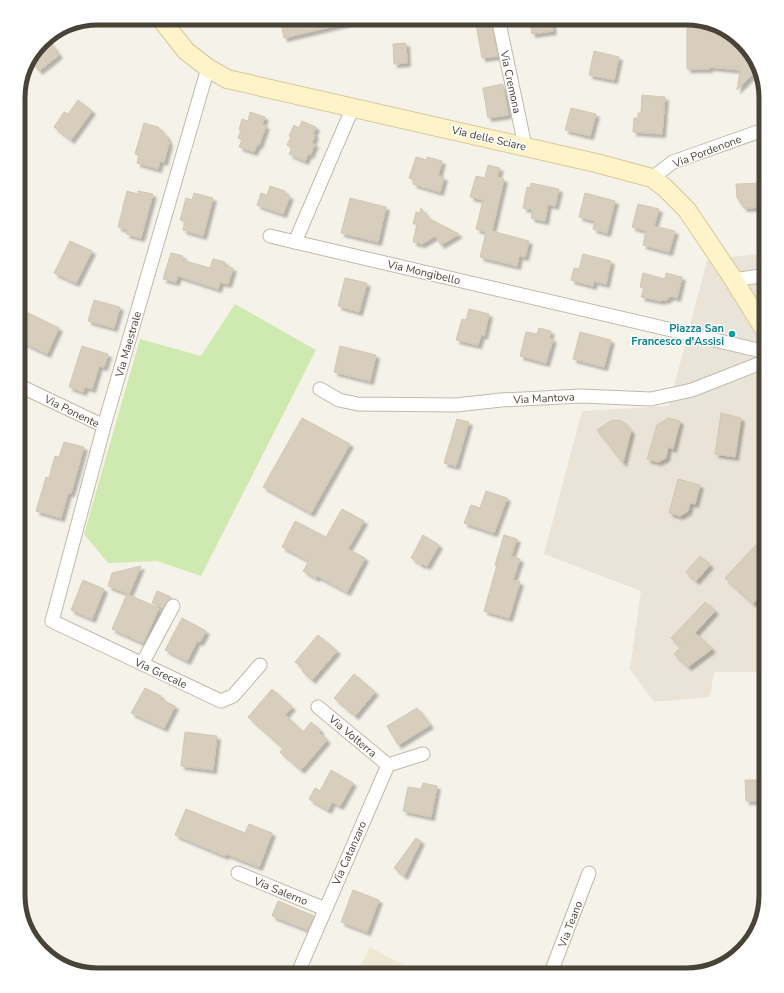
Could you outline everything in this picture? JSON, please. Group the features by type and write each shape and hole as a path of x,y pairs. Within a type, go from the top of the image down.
{"street":[{"name":"Via delle Sciare","path":"166,25 186,51 208,68 227,79 525,146 652,178 664,187 687,210 734,280 759,321"},
{"name":"Via Cremona","path":"499,25 525,146"},
{"name":"Via Maestrale","path":"52,622 104,426 208,68"},
{"path":"295,242 353,107"},
{"name":"Via Pordenone","path":"652,178 673,162 759,131"},
{"name":"Via Mongibello","path":"270,236 759,350"},
{"path":"734,280 759,276"},
{"name":"Via Mantova","path":"320,389 338,400 358,404 456,405 501,400 581,396 651,399 692,390 759,364"},
{"name":"Via Ponente","path":"25,388 104,426"},
{"path":"142,664 173,606"},
{"name":"Via Grecale","path":"52,622 221,701 233,696 260,665"},
{"name":"Via Volterra","path":"318,707 388,765"},
{"path":"388,765 423,754"},
{"name":"Via Catanzaro","path":"300,968 388,765"},
{"name":"Via Salerno","path":"238,873 325,909"},
{"name":"Via Teano","path":"553,968 590,873"}],"shaded area":[{"path":"759,254 759,672 714,672 710,697 654,702 630,669 641,591 544,554 582,411 669,406 707,260"},
{"path":"370,947 409,968 360,968"}],"green space":[{"path":"235,304 316,350 201,576 157,561 108,563 84,534 140,339 201,356"}],"building":[{"path":"281,25 339,25 284,38"},
{"path":"476,25 492,25 498,56 482,58"},
{"path":"530,25 552,25 553,31 532,34"},
{"path":"699,26 709,29 730,40 738,46 747,58 754,73 737,90 740,70 709,67 709,69 687,69 687,28 699,28"},
{"path":"50,43 59,55 39,71 34,64 46,46"},
{"path":"406,43 407,63 394,64 393,44"},
{"path":"594,51 619,57 614,80 589,75"},
{"path":"503,84 508,115 488,118 483,88"},
{"path":"642,95 665,97 662,134 633,132 634,118 638,118 638,113 641,113"},
{"path":"78,100 92,111 71,140 54,127 64,112 68,114"},
{"path":"571,108 596,114 590,136 565,130"},
{"path":"250,112 265,117 262,124 266,126 259,145 257,145 254,152 239,147 242,140 238,138 241,130 239,130 242,119 248,121"},
{"path":"302,121 316,127 313,134 315,135 312,143 315,144 310,155 308,154 305,161 289,154 292,148 287,145 294,125 299,128"},
{"path":"144,123 158,127 166,136 169,143 164,162 160,161 158,169 137,163 139,155 135,154"},
{"path":"416,157 427,160 427,157 442,161 438,176 444,177 440,192 413,184 415,180 409,178"},
{"path":"488,165 500,168 497,177 504,179 492,231 529,241 525,257 519,256 517,266 480,257 486,232 476,229 483,200 470,197 476,176 485,178"},
{"path":"531,183 559,189 555,206 548,204 545,221 531,218 533,210 523,208 527,187 530,188"},
{"path":"759,183 759,207 744,208 737,198 736,184"},
{"path":"270,186 285,191 284,194 290,196 283,214 257,205 261,193 267,195"},
{"path":"127,191 138,194 138,191 153,194 141,238 126,234 128,230 118,227"},
{"path":"194,193 213,198 203,236 183,230 185,221 180,220 186,198 192,200"},
{"path":"585,193 615,201 607,233 593,229 595,221 579,217"},
{"path":"350,198 386,207 378,242 341,233"},
{"path":"638,204 659,209 654,226 675,231 669,252 643,245 646,231 632,227"},
{"path":"421,208 428,218 459,234 441,245 435,236 422,244 413,242 417,224 413,224 416,212 420,213"},
{"path":"70,241 92,251 76,283 54,273"},
{"path":"171,253 183,256 182,260 210,268 213,259 225,262 224,266 233,268 228,284 220,282 218,289 178,276 176,282 163,279"},
{"path":"583,254 611,261 606,284 594,281 593,286 571,280 574,268 579,269"},
{"path":"643,273 665,279 666,273 682,277 677,298 671,296 666,300 661,301 641,297 644,288 640,287"},
{"path":"345,278 367,283 359,312 338,306"},
{"path":"94,300 120,307 114,328 88,321"},
{"path":"469,309 489,314 484,336 481,335 478,345 456,340 462,319 466,320"},
{"path":"25,311 59,328 47,354 25,343"},
{"path":"539,328 551,331 549,338 553,339 546,363 520,356 526,332 537,334"},
{"path":"580,332 611,340 604,367 573,359"},
{"path":"82,346 108,354 104,367 99,366 92,389 85,387 83,392 69,387"},
{"path":"340,346 376,355 370,381 334,372"},
{"path":"721,413 741,418 735,457 715,454"},
{"path":"302,418 350,444 311,513 263,487"},
{"path":"668,418 680,421 673,449 668,447 666,458 658,462 647,459 657,425"},
{"path":"457,419 469,422 456,466 444,463"},
{"path":"612,420 622,421 631,431 623,463 597,430"},
{"path":"64,442 84,447 71,493 68,493 61,518 36,511 46,477 49,478 55,456 59,457"},
{"path":"678,479 700,485 695,504 690,503 688,511 680,516 669,513"},
{"path":"486,491 507,498 494,533 464,523 471,505 480,508"},
{"path":"342,509 364,521 348,549 365,558 347,592 317,576 316,578 303,571 309,561 282,547 295,521 326,537"},
{"path":"423,535 439,545 427,566 422,565 411,558"},
{"path":"504,535 517,539 511,556 520,559 513,580 520,582 509,618 484,611"},
{"path":"759,542 759,598 753,604 725,578"},
{"path":"700,556 710,565 696,581 686,572"},
{"path":"141,566 129,594 108,586 112,573"},
{"path":"83,580 104,589 92,619 71,610"},
{"path":"157,591 171,597 163,608 152,603"},
{"path":"127,594 159,608 143,643 112,629"},
{"path":"705,602 715,611 695,633 712,649 688,667 674,654 681,647 671,638"},
{"path":"182,618 206,631 200,642 197,641 187,661 165,650"},
{"path":"318,635 337,651 312,680 302,671 304,669 295,662"},
{"path":"354,674 375,692 355,716 334,698"},
{"path":"145,688 161,696 160,699 175,706 164,728 131,713"},
{"path":"272,689 292,707 285,715 303,732 311,722 320,730 319,732 327,740 301,770 280,752 283,748 248,717"},
{"path":"417,708 430,725 398,745 387,726"},
{"path":"185,732 217,736 213,770 181,766"},
{"path":"331,770 353,783 340,806 332,802 328,810 309,799 315,788 320,791"},
{"path":"745,780 759,780 759,801 746,801"},
{"path":"423,783 437,786 431,817 403,811 408,787 421,789"},
{"path":"186,809 245,833 249,824 272,833 259,867 226,854 225,856 175,835"},
{"path":"416,838 421,841 404,876 394,868"},
{"path":"353,890 379,900 367,932 341,922"},
{"path":"278,901 314,916 308,930 272,916"}],"place":[{"name":"Piazza San Francesco d'Assisi","path":"732,334"}]}
